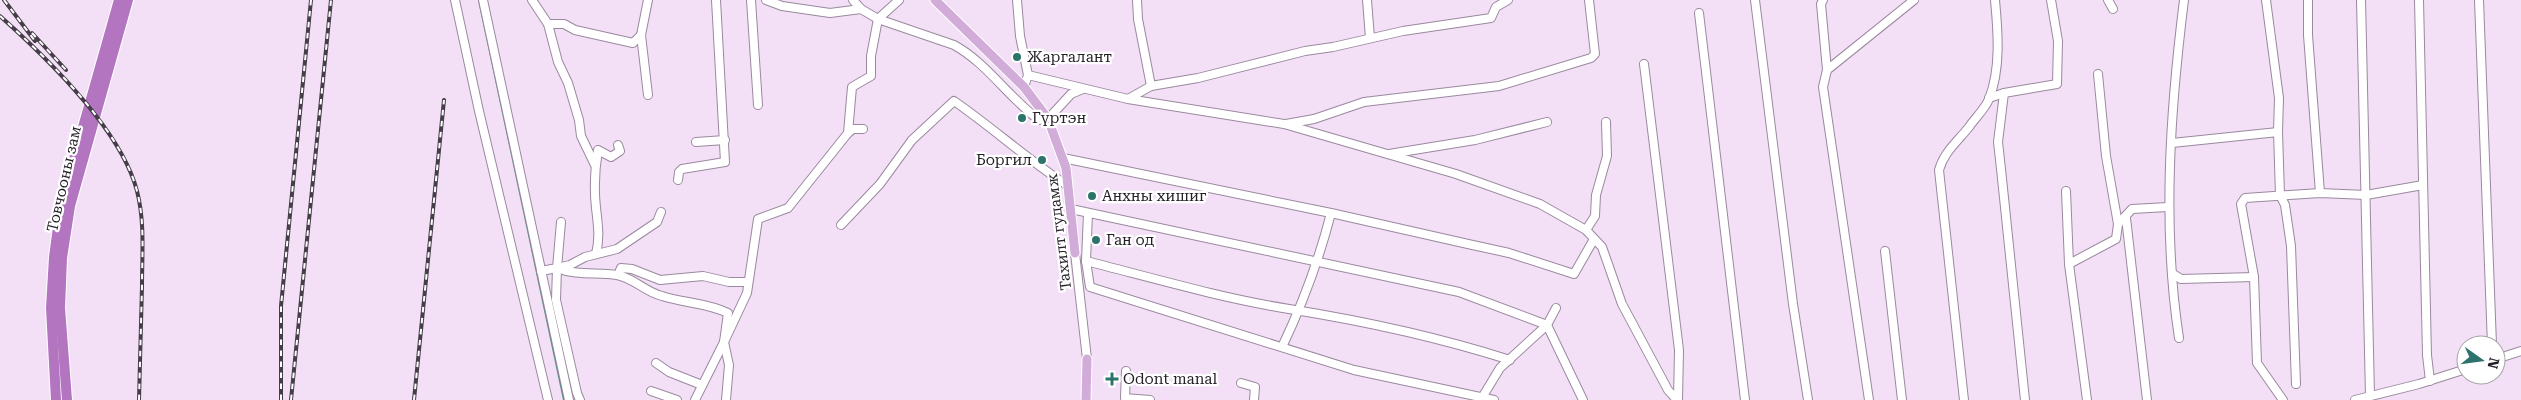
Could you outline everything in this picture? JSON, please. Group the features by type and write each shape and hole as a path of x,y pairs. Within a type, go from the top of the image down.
{"highway":[{"name":"Товчооны зам","path":"56,400 51,308 54,257 61,205 118,0"},
{"name":"Товчооны зам","path":"67,400 60,308 62,258 70,206 128,0"}],"main road":[{"name":"Тахилт гудамж","path":"935,0 1024,87 1048,119 1063,158 1072,209 1076,253"},
{"path":"1086,400 1087,359"}],"street":[{"path":"455,0 479,111 548,400"},
{"path":"482,0 569,400"},
{"path":"532,0 548,24 558,62 568,83 579,120 581,136 595,165"},
{"path":"648,0 641,35 648,95"},
{"path":"678,180 679,172 682,169 725,162 716,0"},
{"path":"751,0 758,105"},
{"path":"766,0 830,14 861,9"},
{"path":"853,0 861,9 878,19 962,50 1037,119 1048,119 1071,94 1083,89"},
{"path":"848,132 852,87 870,76 871,56 878,19 899,0"},
{"path":"1017,0 1020,36 1028,75 1024,87"},
{"path":"1137,0 1138,19 1151,86"},
{"path":"1367,0 1370,38"},
{"path":"1128,99 1151,86 1198,78 1304,51 1491,18 1496,7 1508,0"},
{"path":"1284,124 1314,119 1364,102 1499,86 1591,58 1595,54 1589,0"},
{"path":"1755,0 1793,304 1808,400"},
{"path":"1827,70 1914,0"},
{"path":"1964,400 1939,170 1943,157 1959,140 1989,98 1997,63 1998,29 1995,0"},
{"path":"1989,98 2004,93 2057,84 2058,42 2051,0"},
{"path":"2108,0 2113,9"},
{"path":"2179,338 2168,241 2168,207 2179,44 2184,0"},
{"path":"2266,0 2279,98 2280,195 2285,205 2291,246 2296,384"},
{"path":"2308,0 2308,35 2320,193"},
{"path":"2361,0 2370,395"},
{"path":"2419,0 2427,355 2430,380"},
{"path":"2479,0 2492,335"},
{"path":"1822,1 1827,70 1823,87 1869,400"},
{"path":"1699,13 1745,400"},
{"path":"548,24 564,24 575,30 634,43 641,35"},
{"path":"1644,64 1679,350 1678,400"},
{"path":"2069,264 2116,239 2118,224 2106,156 2098,74"},
{"path":"1028,75 1128,99 1284,124 1456,174 1540,204 1586,230 1602,247 1622,304 1668,390 1678,400"},
{"path":"2004,93 1998,156 2001,169 2025,400"},
{"path":"841,224 880,184 912,140 954,101 987,124 1034,164 1068,186"},
{"path":"1387,155 1475,140 1547,122"},
{"path":"1586,230 1595,216 1596,195 1607,156 1606,122"},
{"path":"695,400 747,293 758,219 788,208 848,132 853,129 862,129"},
{"path":"2172,143 2278,132"},
{"path":"696,142 725,140"},
{"path":"596,254 599,235 595,165 598,150 611,157 616,156 620,152 618,145"},
{"path":"1063,158 1331,213 1509,253 1574,274 1594,239"},
{"path":"2283,400 2257,363 2254,277 2241,204 2245,198 2320,193 2366,195 2423,185"},
{"path":"2066,191 2069,264 2087,400"},
{"path":"2118,224 2126,218 2132,209 2168,207"},
{"path":"1072,209 1459,292 1547,326 1583,400"},
{"path":"541,271 557,268 596,254 617,249 657,222 662,212"},
{"path":"1088,213 1086,261 1090,287 1354,370 1464,396 1483,396 1494,400"},
{"path":"1282,347 1300,310 1318,262 1331,213"},
{"path":"2126,218 2147,400"},
{"path":"561,222 556,300 580,400"},
{"path":"1885,251 1902,400"},
{"name":"Тахилт гудамж","path":"1076,253 1087,359"},
{"path":"1086,261 1185,286 1463,345 1510,360"},
{"path":"557,268 580,274 618,275 628,278 661,296 718,308 728,313 724,342 729,365 726,400"},
{"path":"618,275 621,268 632,269 660,280 703,276 729,282 748,282"},
{"path":"2173,274 2181,279 2254,277"},
{"path":"1483,396 1500,368 1534,335 1547,326 1556,308"},
{"path":"2506,356 2521,351"},
{"path":"656,363 669,372 702,385"},
{"path":"1126,371 1125,398 1150,400"},
{"path":"2355,400 2456,371"},
{"path":"1241,382 1255,387 1254,400"},
{"path":"651,392 678,400"}],"waterway":[{"path":"479,0 564,400"}],"railway":[{"path":"4,0 35,41"},
{"path":"281,400 281,306 311,0"},
{"path":"291,400 331,0"},
{"path":"0,16 60,73 99,119 128,167 137,191 140,203 142,238 139,400"},
{"path":"32,33 66,70"},
{"path":"414,400 444,100"}],"place":[{"name":"Жаргалант","path":"1017,57"},
{"name":"Гүртэн","path":"1022,118"},
{"name":"Боргил","path":"1042,160"},
{"name":"Анхны хишиг","path":"1092,196"},
{"name":"Ган од","path":"1096,240"},
{"name":"Odont manal","path":"1112,379"}]}
